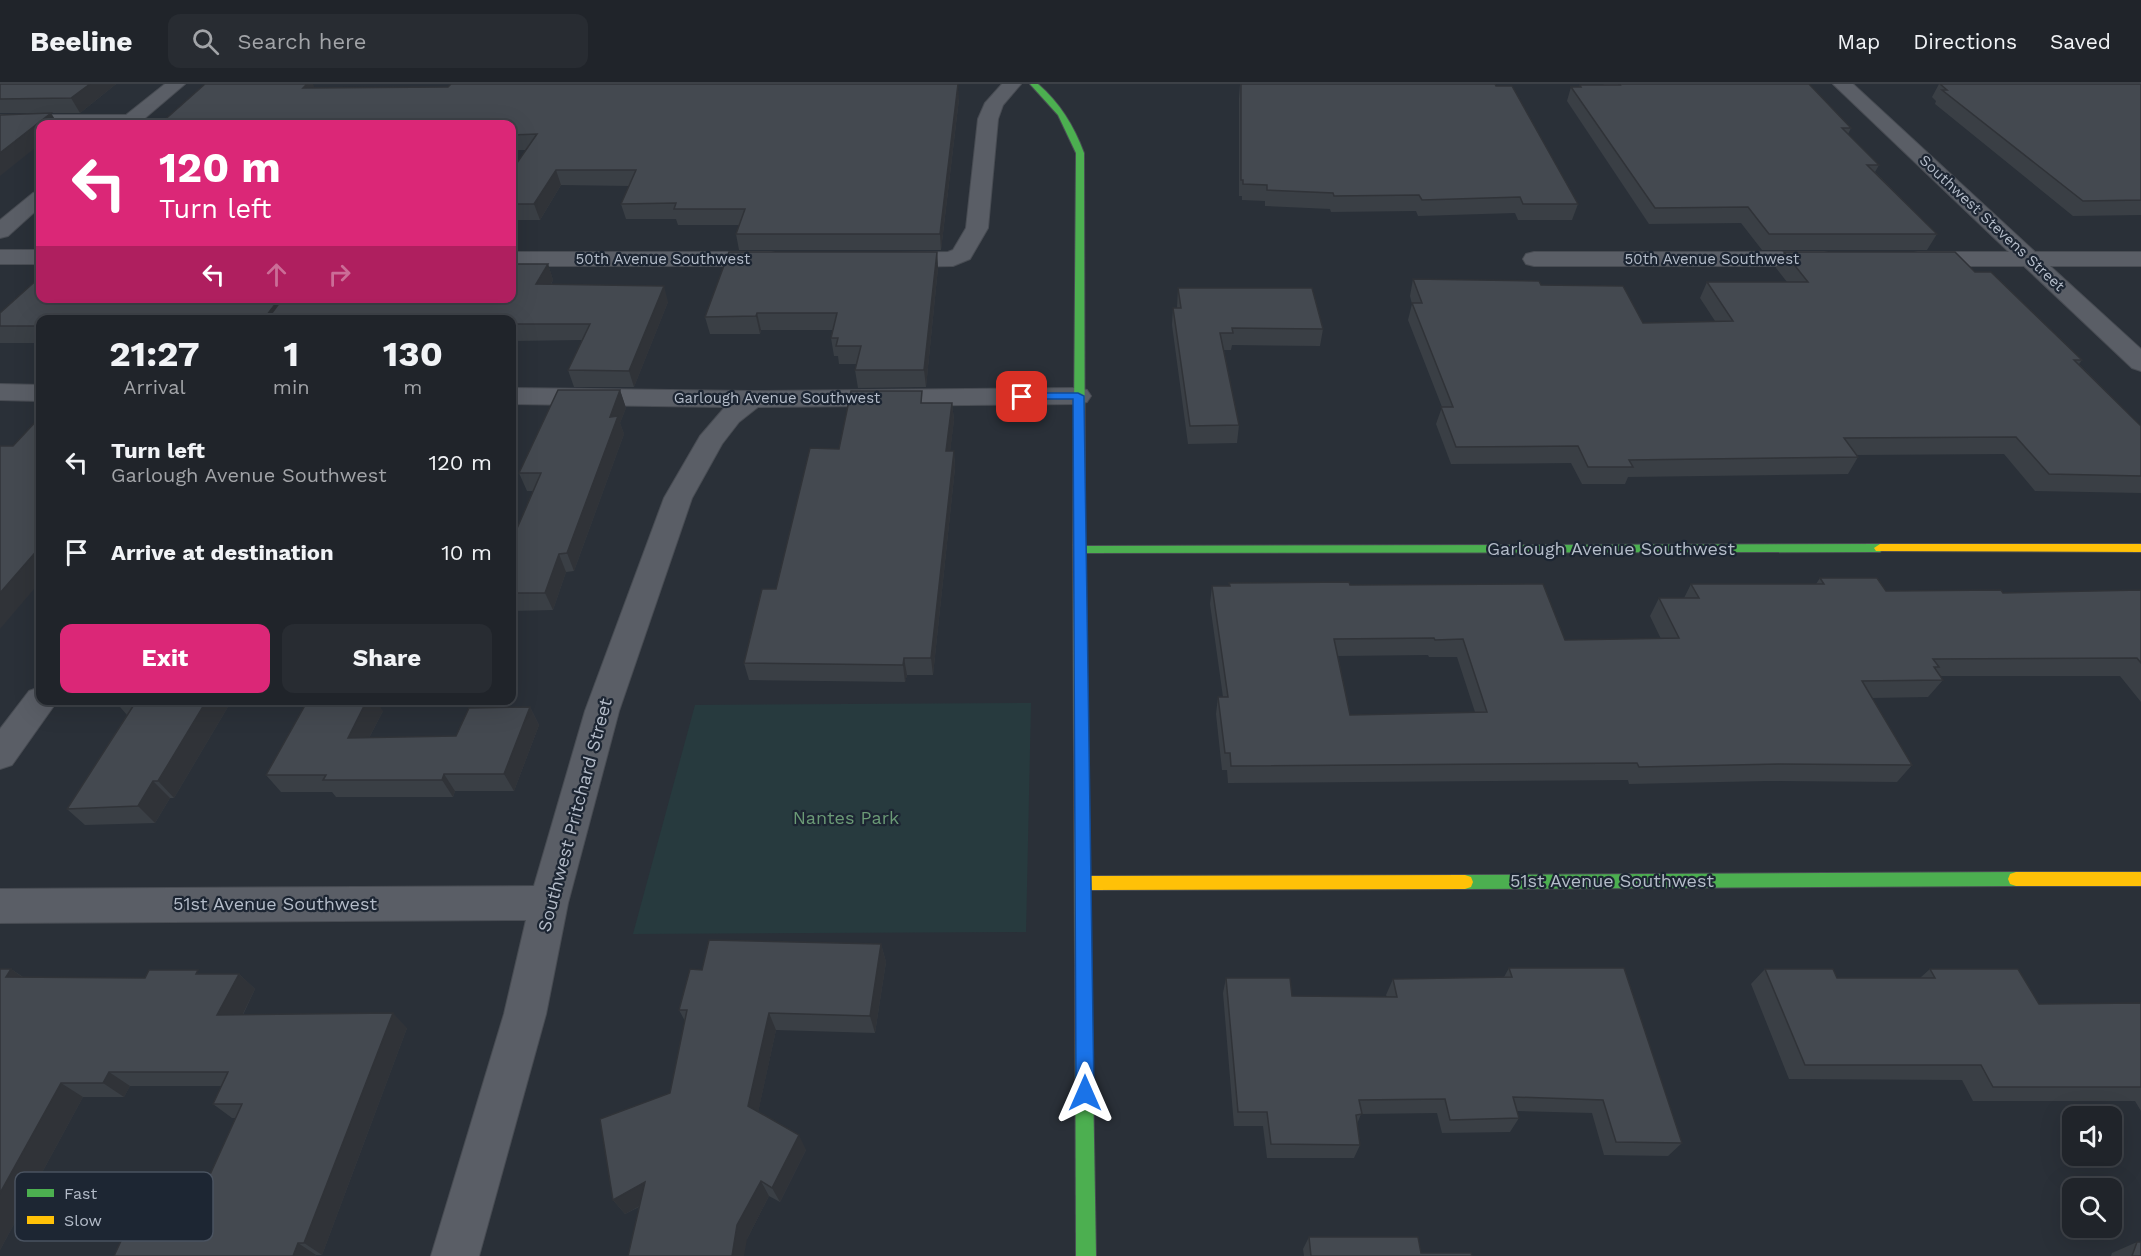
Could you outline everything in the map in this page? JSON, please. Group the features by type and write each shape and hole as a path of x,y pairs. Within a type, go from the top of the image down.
{"street":[{"path":"133,120 176,84"},
{"path":"870,260 958,258 977,228 988,119 994,103 1012,84"},
{"path":"1034,84 1059,107 1072,129 1080,153 1078,396 1086,1256"},
{"name":"Southwest Stevens Street","path":"1842,84 2141,363"},
{"path":"0,121 36,122"},
{"path":"0,231 36,200"},
{"path":"0,257 36,257"},
{"name":"50th Avenue Southwest","path":"516,259 798,260"},
{"name":"50th Avenue Southwest","path":"1534,259 1843,259"},
{"path":"1902,259 2141,259"},
{"path":"0,392 36,393"},
{"name":"Garlough Avenue Southwest","path":"516,396 751,399 1078,396"},
{"name":"Southwest Pritchard Street","path":"455,1256 525,1014 549,903 602,711 678,498 710,442 730,416 751,399"},
{"name":"Garlough Avenue Southwest","path":"1080,550 2141,548"},
{"path":"0,754 37,705"},
{"name":"51st Avenue Southwest","path":"1083,883 2141,879"},
{"name":"51st Avenue Southwest","path":"0,906 549,903"}],"green space":[{"name":"Nantes Park","path":"1031,703 1026,932 633,934 695,705"}],"building":[{"path":"0,84 90,84 71,98 0,99"},
{"path":"205,84 307,84 303,88 448,87 451,84 958,84 940,234 736,234 745,209 674,209 676,203 621,204 636,170 556,170 534,204 516,204 516,164 537,134 516,135 516,120 164,120"},
{"path":"1241,84 1495,84 1496,86 1512,86 1578,204 1523,204 1520,197 1422,200 1419,195 1334,196 1333,193 1267,190 1267,185 1243,184 1241,180"},
{"path":"1619,84 1809,84 1851,128 1842,128 1879,165 1867,165 1937,234 1769,234 1748,207 1655,208 1571,87"},
{"path":"1940,84 2141,84 2141,200 2083,201 1942,90 1947,90"},
{"path":"51,113 42,120 36,120 36,125 0,153 0,115"},
{"path":"729,252 937,252 924,370 855,370 861,346 836,346 838,338 831,338 837,313 757,313 756,316 705,317"},
{"path":"1784,252 1955,252 1975,272 1991,272 2082,360 2074,360 2141,426 2141,476 2049,474 2016,437 1844,438 1858,457 1629,460 1633,467 1588,467 1578,446 1456,447 1441,407 1453,407 1412,303 1422,303 1413,279 1539,281 1541,285 1623,286 1643,323 1733,321 1707,282 1808,282"},
{"path":"516,264 548,264 536,284 664,286 629,371 568,370 590,324 516,324 516,315 270,315 279,303 516,303"},
{"path":"36,281 36,303 276,303 267,315 36,315 36,326 0,326 0,313"},
{"path":"1178,288 1312,288 1323,329 1232,328 1233,333 1220,333 1239,425 1190,426 1173,308 1181,308"},
{"path":"558,390 620,390 610,417 618,416 567,553 559,554 545,593 516,593 516,531 541,473 519,473"},
{"path":"851,391 922,391 921,403 952,403 946,451 954,451 931,658 904,658 903,665 744,663 762,589 776,589 810,448 839,449"},
{"path":"36,421 36,552 0,593 0,446 13,446"},
{"path":"1820,578 1877,578 1886,591 2001,590 2003,593 2141,590 2141,663 2137,658 1933,659 1939,667 1934,667 1943,680 1862,681 1912,765 1779,764 1639,767 1637,763 1231,766 1230,753 1225,753 1218,697 1228,697 1212,586 1230,586 1229,583 1349,582 1350,585 1543,584 1565,640 1679,638 1659,598 1699,598 1691,584 1824,584","holes":["1434,638 1435,640 1463,639 1487,712 1350,715 1334,639"]},
{"path":"134,705 204,705 158,781 153,781 138,806 67,809"},
{"path":"305,705 364,705 348,738 456,736 469,708 530,707 504,774 444,774 442,780 323,780 326,775 266,775"},
{"path":"709,940 881,944 870,1016 769,1013 748,1106 799,1135 772,1188 761,1181 737,1225 732,1256 628,1256 645,1182 613,1200 600,1119 670,1093 687,1010 679,1010 690,969 702,970"},
{"path":"1509,968 1624,968 1682,1143 1616,1142 1603,1100 1513,1097 1519,1118 1450,1120 1445,1099 1359,1100 1362,1114 1356,1115 1360,1145 1271,1144 1267,1112 1238,1112 1226,978 1290,978 1292,996 1397,997 1393,979 1512,977"},
{"path":"0,969 11,969 6,977 145,978 149,970 198,970 196,974 239,974 217,1015 393,1013 304,1243 298,1243 293,1256 114,1256 121,1241 213,1241 213,1172 211,1172 242,1104 213,1104 228,1072 109,1072 103,1083 61,1083 0,1193"},
{"path":"1765,969 1833,969 1837,978 1935,978 1930,969 2018,969 2039,1004 2141,1003 2141,1087 1993,1087 1981,1065 1805,1065"},
{"path":"1309,1237 1418,1237 1421,1253 1471,1253 1472,1256 1311,1256"},
{"path":"2137,1242 2141,1242 2141,1256 2132,1256"}],"traffic: fast":[{"path":"1034,84 1062,115 1080,153 1079,548"},
{"path":"1080,550 1880,548"},
{"path":"1465,882 2016,879"},
{"path":"1083,964 1086,1256"}],"traffic: slow":[{"path":"1079,548 1083,964"},
{"path":"1880,548 2141,548"},
{"path":"2016,879 2141,879"},
{"path":"1083,883 1465,882"}],"route":[{"path":"1022,397 1078,396 1085,1093"}]}
